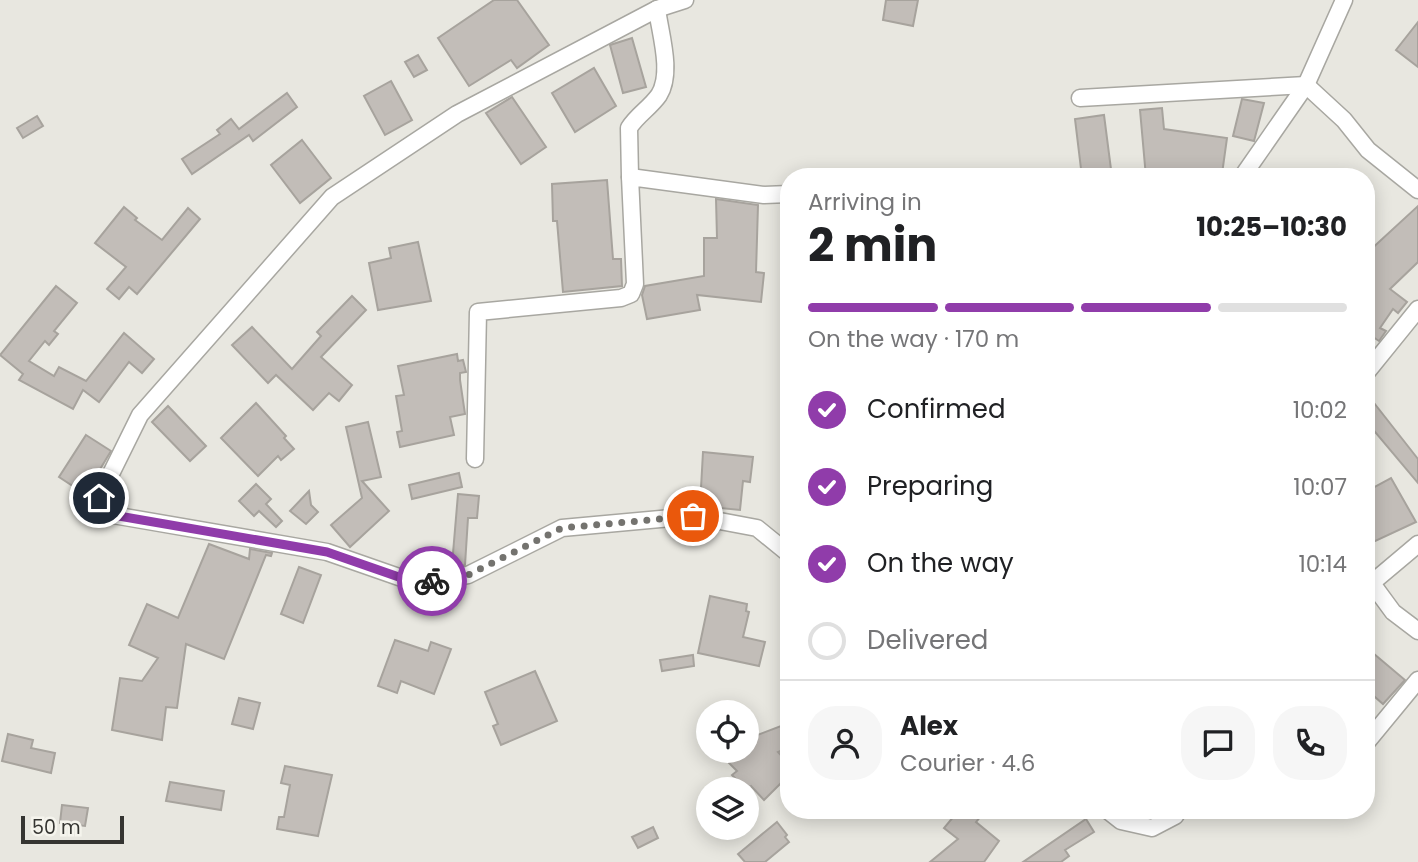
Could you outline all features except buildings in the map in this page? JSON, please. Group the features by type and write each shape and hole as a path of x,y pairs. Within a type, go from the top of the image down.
{"street":[{"path":"685,0 657,9 457,114 332,197 140,415 99,498 103,508 113,515 327,552 416,583 468,575 562,528 693,516 757,528 780,547"},
{"path":"1248,168 1306,85 1344,0"},
{"path":"475,459 478,312 621,298 631,294 635,284 629,128 661,93 666,79 657,9"},
{"path":"1080,98 1306,85 1344,120 1368,150 1418,190"},
{"path":"630,177 764,195 780,194"},
{"path":"1375,362 1418,309"},
{"path":"1375,580 1418,544"},
{"path":"1375,592 1393,612 1418,631"},
{"path":"1375,732 1418,680"},
{"path":"1118,819 1152,828 1169,819"}],"way so far":[{"path":"432,581 468,575 562,528 693,516"}],"route":[{"path":"99,498 103,508 113,515 327,552 416,583 432,581"}]}
